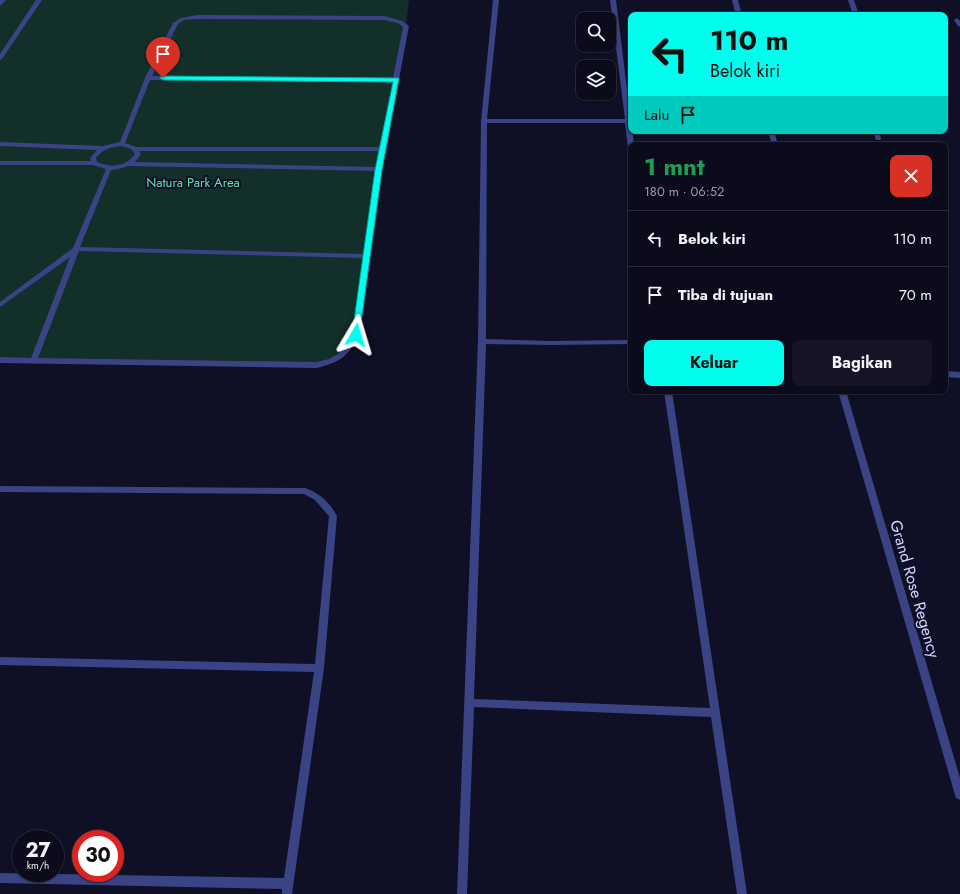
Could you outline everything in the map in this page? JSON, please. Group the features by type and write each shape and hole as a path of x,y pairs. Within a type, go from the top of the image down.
{"street":[{"path":"0,4 3,0"},
{"path":"0,58 39,0"},
{"path":"462,894 482,341 484,120 496,0"},
{"path":"613,0 628,113"},
{"path":"735,0 738,12"},
{"path":"851,0 855,12"},
{"path":"0,360 317,365 336,360 346,351 356,335 379,170 406,26 400,22 376,18 183,18 176,23 148,78 122,144"},
{"path":"957,20 960,26"},
{"path":"148,78 397,80"},
{"path":"484,120 628,121"},
{"path":"877,134 878,139"},
{"path":"0,144 103,148 122,144 136,149 383,149"},
{"path":"94,163 93,158 96,152 103,148"},
{"path":"129,164 138,154 136,149"},
{"path":"0,163 94,163 109,168 129,164 379,170"},
{"path":"34,360 76,249 109,168"},
{"path":"0,305 76,249 366,256"},
{"path":"482,341 550,343 628,342"},
{"path":"948,374 960,375"},
{"path":"668,394 742,894"},
{"name":"Grand Rose Regency","path":"843,394 960,795"},
{"path":"0,489 305,492 314,495 323,502 333,516 319,668 288,889 0,878"},
{"path":"0,661 319,668"},
{"path":"469,703 715,713"}],"green space":[{"name":"Natura Park Area","path":"0,0 409,0 406,26 379,170 356,335 346,351 317,365 0,360"}],"route":[{"path":"163,78 397,80 379,170 356,335"}]}
